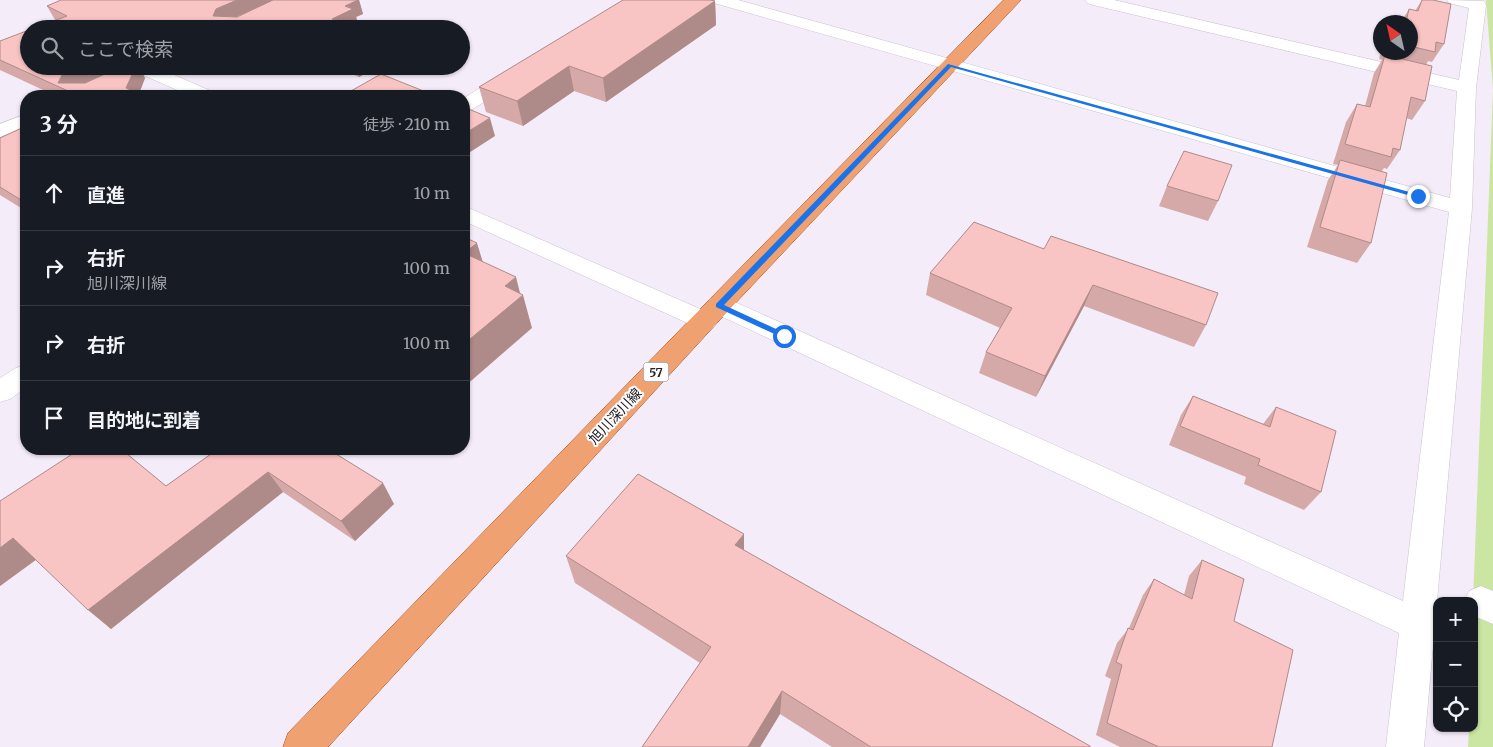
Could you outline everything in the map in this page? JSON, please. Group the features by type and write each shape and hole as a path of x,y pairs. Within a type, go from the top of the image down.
{"main road":[{"name":"旭川深川線","path":"302,747 712,313 1013,0"}],"street":[{"path":"720,0 1461,208"},
{"path":"1093,0 1467,88"},
{"path":"1405,747 1461,208 1467,88 1478,5 1454,0"},
{"path":"470,102 529,65"},
{"path":"92,90 126,75"},
{"path":"161,75 193,90"},
{"path":"0,131 20,123"},
{"path":"470,215 712,313 1417,624"},
{"path":"0,391 20,379"}],"green space":[{"path":"1486,0 1493,0 1493,90"},
{"path":"1493,90 1493,747 1468,747 1469,732 1478,732 1478,597 1473,597"}],"building":[{"path":"61,0 237,0 216,9 213,16 237,17 273,0 358,0 345,6 353,9 332,19 335,20 57,20 67,16 47,6"},
{"path":"623,0 715,1 603,78 569,66 517,101 479,87"},
{"path":"1422,0 1433,0 1451,4 1444,44 1436,42 1435,52 1418,48 1418,15 1408,15 1409,9 1418,11"},
{"path":"20,33 20,69 0,60 0,41"},
{"path":"1384,60 1406,60 1432,66 1425,101 1411,97 1400,150 1393,148 1391,157 1345,144 1357,104 1370,107"},
{"path":"33,75 62,75 58,83 85,83 103,75 132,75 126,88 130,90 66,90"},
{"path":"379,75 384,75 421,90 353,90"},
{"path":"470,110 490,118 470,130"},
{"path":"20,129 20,199 0,187 0,138"},
{"path":"1184,151 1232,165 1218,201 1167,186"},
{"path":"1340,160 1387,173 1371,243 1320,227"},
{"path":"974,222 1044,249 1051,236 1218,293 1206,325 1093,285 1045,376 986,352 1012,308 930,273"},
{"path":"470,240 477,243 470,248"},
{"path":"470,256 516,277 505,286 523,295 470,339"},
{"path":"1193,396 1270,427 1276,407 1336,431 1321,492 1258,465 1260,459 1180,426"},
{"path":"71,455 128,455 166,486 210,455 338,455 383,483 341,521 268,472 88,610 13,538 0,548 0,501"},
{"path":"638,474 744,534 735,545 1090,747 871,747 782,691 748,747 642,747 711,647 566,556"},
{"path":"1202,560 1244,579 1234,621 1293,650 1272,747 1159,747 1107,723 1122,665 1116,662 1128,628 1133,630 1154,579 1192,599"}],"route":[{"path":"784,336 718,306 950,65 1418,196"}]}
